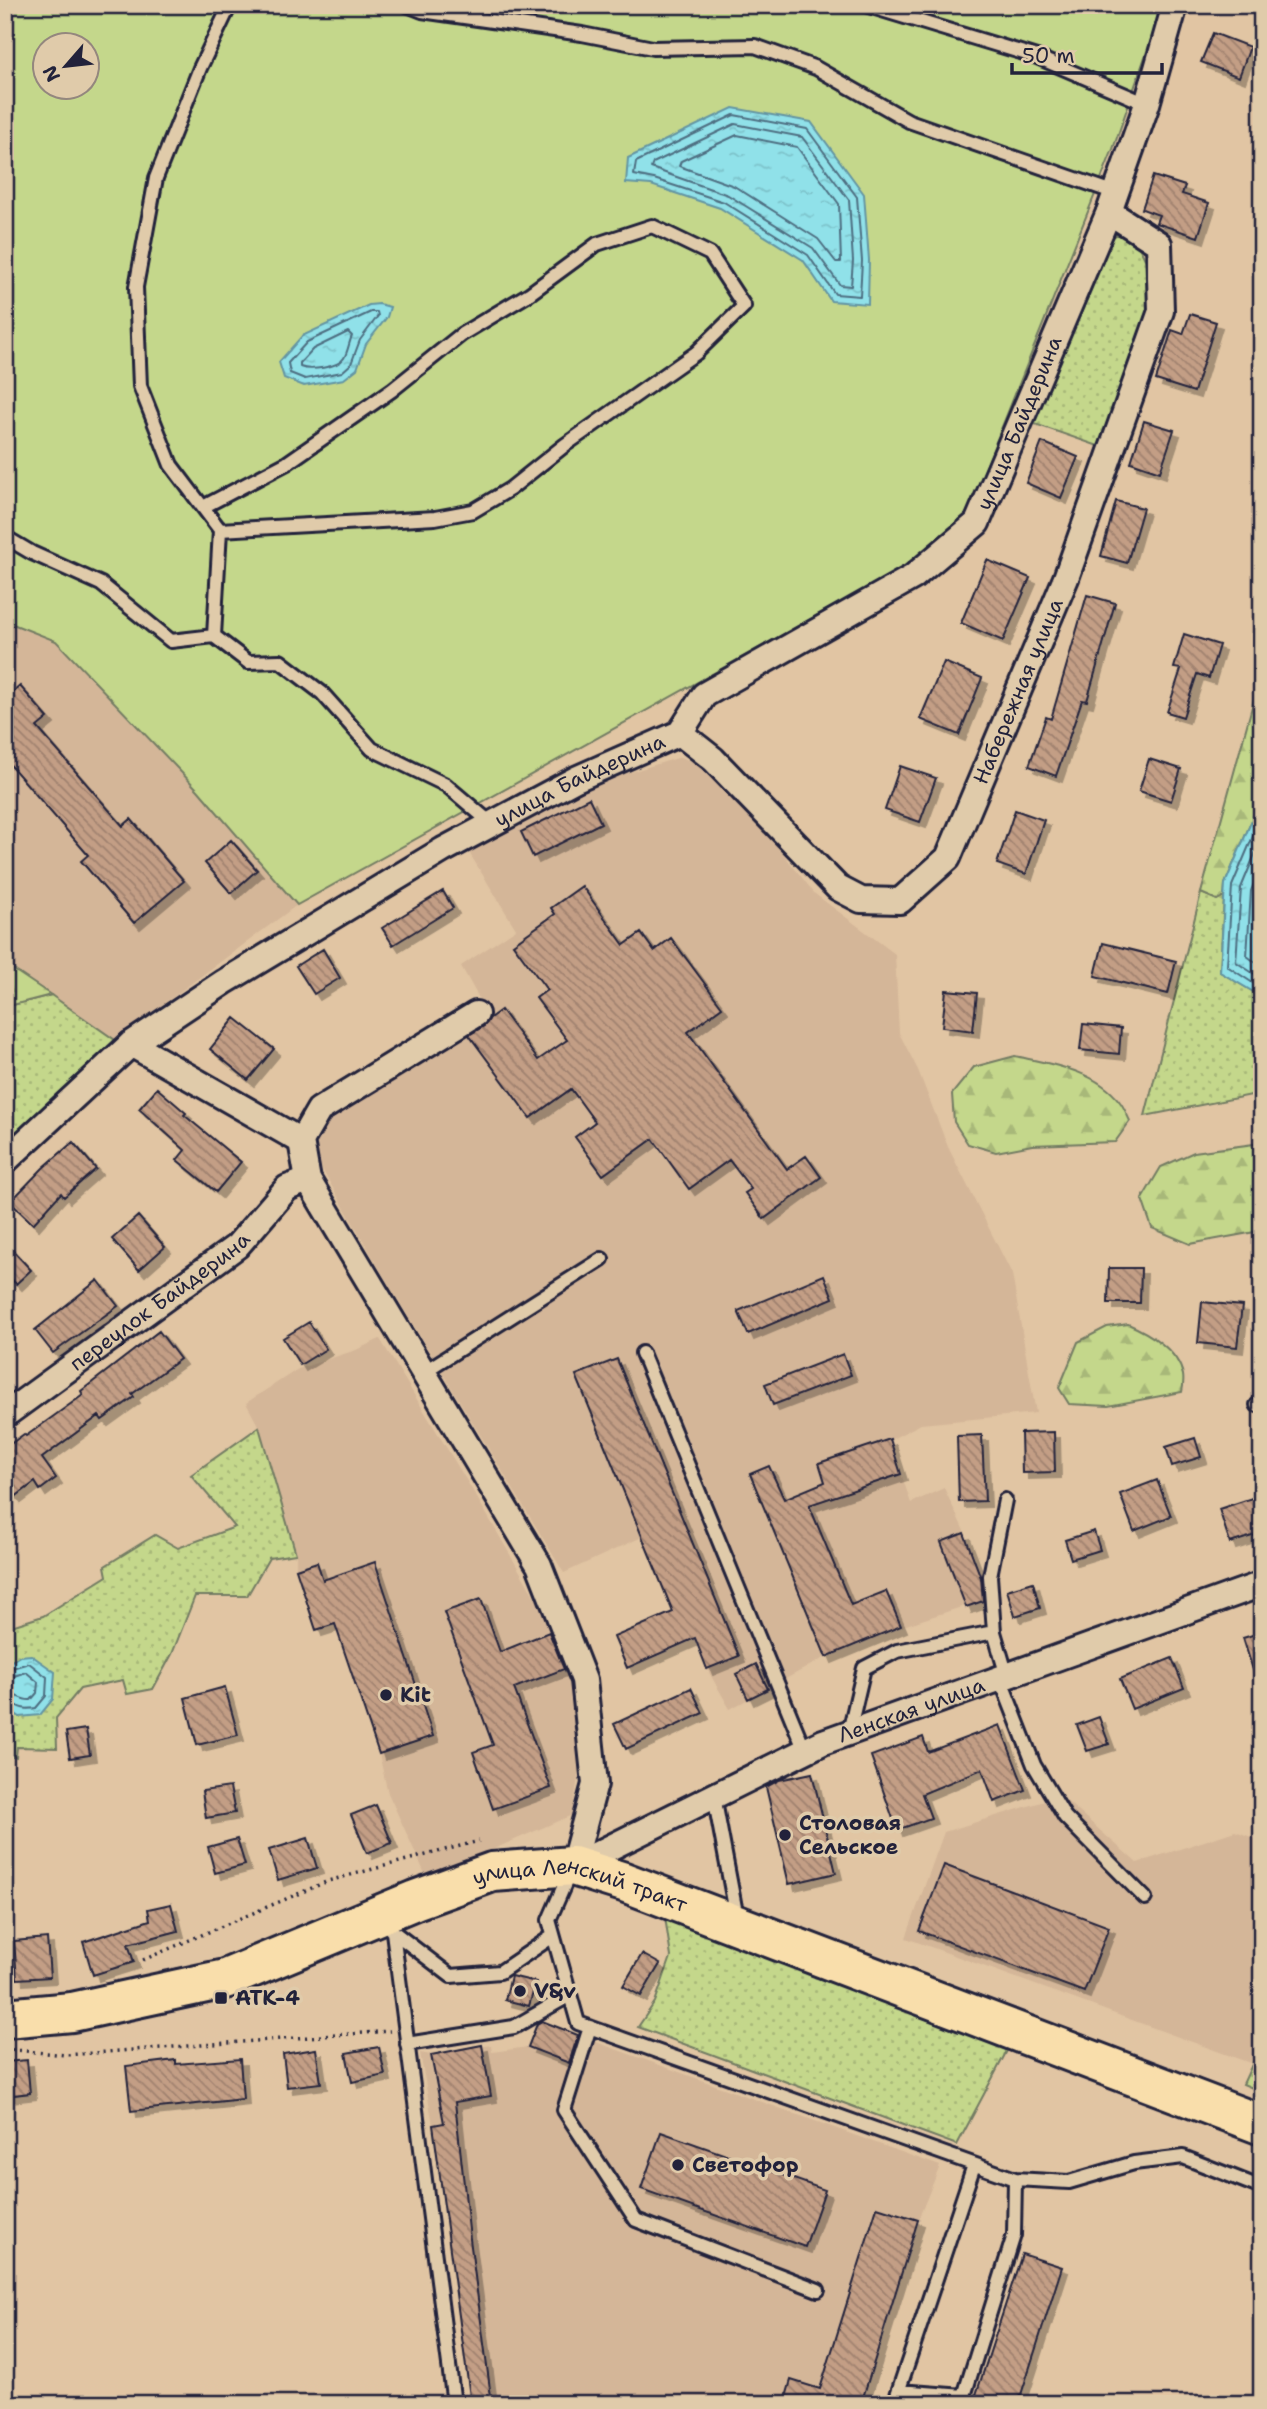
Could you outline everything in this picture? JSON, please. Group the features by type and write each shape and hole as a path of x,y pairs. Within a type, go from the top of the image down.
{"main road":[{"name":"улица Ленский тракт","path":"5,2018 72,2012 225,1979 384,1924 492,1872 573,1866 624,1882 1262,2125"}],"street":[{"name":"улица Байдерина","path":"5,1161 131,1044 224,982 443,850 576,779 680,733 704,695 913,577 977,523 1112,203 1147,104 1175,5"},
{"name":"Набережная улица","path":"680,733 713,759 838,888 861,900 900,901 948,858 1066,578 1161,311 1159,244 1112,203"},
{"path":"476,1013 319,1110 301,1141 308,1180 539,1565 584,1680 595,1784 573,1866"},
{"path":"131,1044 301,1141"},
{"name":"переулок Байдерина","path":"5,1415 237,1246 287,1188 308,1180"},
{"name":"Ленская улица","path":"573,1866 805,1751 849,1732 1262,1584"}],"lane":[{"path":"214,636 220,530 171,464 141,386 136,287 156,178 200,68 230,5"},
{"path":"407,5 422,10 582,34 653,48 755,46 816,68 909,121 1112,203"},
{"path":"865,5 1037,57 1147,104"},
{"path":"203,507 287,463 392,390 462,334 529,293 597,244 652,226 710,254 744,306 696,353 565,445 510,489 473,511 435,518 220,530"},
{"path":"5,537 32,553 101,584 171,641 214,636 248,662 280,661 322,693 372,749 446,785 492,824"},
{"path":"422,1373 603,1259"},
{"path":"642,1353 805,1751"},
{"path":"1005,1500 990,1576 994,1632 1003,1677 1034,1765 1065,1817 1145,1898"},
{"path":"849,1732 864,1668 897,1651 994,1632"},
{"path":"714,1796 738,1926"},
{"path":"573,1866 548,1920 578,2023 1015,2179 1069,2182 1134,2163 1183,2157 1262,2188"},
{"path":"384,1924 451,1976 500,1972 553,1936"},
{"path":"384,1924 406,2030 454,2404"},
{"path":"407,2043 514,2027 570,1995"},
{"path":"590,2027 564,2110 636,2220 818,2290"},
{"path":"894,2404 975,2165"},
{"path":"899,2391 964,2396 1014,2235 1015,2179"}],"path":[{"path":"143,1960 328,1881 479,1841"},
{"path":"5,2049 66,2055 406,2030"}],"shaded area":[{"path":"5,621 56,641 198,790 297,905 115,1040 5,964"},
{"path":"681,757 720,774 815,894 895,954 899,1033 918,1070 948,1147 1012,1274 1036,1413 921,1424 890,1440 911,1503 944,1488 965,1533 989,1598 894,1629 826,1657 730,1709 707,1669 687,1619 677,1623 642,1537 564,1573 386,1280 308,1145 324,1114 486,1011 461,966 516,929 465,846 574,789"},
{"path":"380,1339 554,1630 568,1667 582,1753 572,1815 427,1878 388,1793 379,1754 335,1624 316,1630 296,1569 296,1553 259,1427 246,1403 298,1369"},
{"path":"1061,1796 1137,1863 1235,1831 1262,1841 1262,2031 1250,2063 906,1938 944,1832"},
{"path":"579,2036 940,2166 918,2220 861,2404 492,2404 457,2122 433,2125 420,2053 431,2055 491,2045 492,2052 528,2047 569,2062"}],"green space":[{"path":"5,5 1163,5 1113,149 966,517 908,565 297,905 198,790 56,641 5,621"},
{"path":"1127,234 1137,243 1150,269 1153,309 1104,448 1029,422 1103,242 1116,235"},
{"path":"1262,670 1262,796 1225,884 1224,896 1217,900 1201,893"},
{"path":"1201,893 1217,900 1224,896 1220,972 1262,997 1262,1093 1145,1116"},
{"path":"5,964 51,995 5,1007"},
{"path":"51,995 115,1040 5,1149 5,1007"},
{"path":"1015,1056 1072,1070 1099,1082 1120,1102 1130,1121 1115,1142 1032,1145 996,1152 968,1144 954,1122 952,1094 974,1067"},
{"path":"1262,1143 1260,1231 1190,1244 1152,1228 1142,1199 1161,1167 1194,1152"},
{"path":"1128,1324 1145,1332 1169,1350 1183,1375 1182,1392 1108,1406 1069,1404 1059,1388 1078,1342 1107,1327"},
{"path":"259,1427 296,1554 269,1558 247,1596 195,1596 172,1654 153,1689 127,1694 123,1680 80,1689 56,1718 57,1748 17,1747 16,1757 5,1757 5,1707 20,1717 20,1656 5,1665 5,1628 43,1616 107,1576 105,1566 155,1535 178,1548 235,1527 191,1475"},
{"path":"665,1917 1010,2045 957,2145 638,2027 655,2002 671,1957"},
{"path":"1262,2043 1262,2092 1243,2084"}],"water":[{"path":"733,108 811,122 864,194 869,260 868,304 831,301 803,260 720,208 651,185 626,183 628,158"},
{"path":"369,305 390,307 387,317 366,344 357,369 344,379 304,386 284,378 279,362 302,336"},
{"path":"1262,796 1262,997 1220,972 1225,884"},
{"path":"31,1655 55,1672 53,1699 40,1715 20,1717 5,1707 5,1665 20,1656"}],"building":[{"path":"1213,33 1250,47 1239,77 1201,62"},
{"path":"1153,176 1185,186 1182,194 1209,203 1198,237 1156,223 1159,215 1142,209"},
{"path":"1190,314 1216,322 1194,392 1156,380 1172,330 1183,334"},
{"path":"1144,421 1174,430 1160,472 1131,462"},
{"path":"1042,442 1078,457 1061,498 1026,483"},
{"path":"1116,501 1143,508 1127,563 1101,556"},
{"path":"987,560 1030,578 1003,641 961,623"},
{"path":"1087,595 1115,603 1087,701 1082,700 1056,776 1029,766 1046,717 1051,719"},
{"path":"1184,634 1219,645 1209,678 1197,674 1183,717 1167,712 1181,669 1174,668"},
{"path":"944,662 982,678 959,735 920,719"},
{"path":"20,686 48,718 37,727 123,826 131,819 184,881 134,923 81,861 88,855 5,759 5,699"},
{"path":"1149,759 1181,769 1171,801 1139,791"},
{"path":"900,766 936,778 920,822 885,810"},
{"path":"589,798 601,823 533,857 521,832"},
{"path":"1015,810 1044,820 1026,874 997,864"},
{"path":"231,840 257,870 231,893 205,863"},
{"path":"582,886 624,945 641,933 654,951 671,938 722,1007 688,1032 787,1169 806,1156 821,1177 764,1219 745,1193 751,1189 729,1160 689,1189 653,1139 603,1175 575,1137 595,1122 571,1089 530,1118 469,1035 484,1026 501,1010 538,1060 567,1040 536,998 547,990 513,944 555,914 551,908"},
{"path":"443,891 453,908 393,945 382,928"},
{"path":"1103,943 1176,961 1168,994 1095,976"},
{"path":"323,949 340,978 314,994 296,966"},
{"path":"946,990 977,993 973,1031 942,1027"},
{"path":"235,1018 274,1049 248,1080 210,1049"},
{"path":"1083,1024 1121,1028 1119,1054 1080,1050"},
{"path":"157,1088 186,1113 184,1115 241,1162 216,1192 177,1160 185,1150 139,1109"},
{"path":"73,1142 96,1169 64,1197 61,1193 33,1224 10,1202"},
{"path":"138,1216 165,1247 139,1270 112,1239"},
{"path":"5,1242 31,1270 16,1284 5,1272"},
{"path":"1109,1268 1141,1268 1140,1303 1108,1303"},
{"path":"824,1275 833,1298 748,1334 738,1311"},
{"path":"98,1280 118,1306 53,1353 35,1330"},
{"path":"1202,1302 1242,1306 1237,1347 1198,1343"},
{"path":"309,1322 326,1349 300,1365 283,1338"},
{"path":"159,1331 180,1359 102,1420 99,1416 42,1458 56,1478 40,1490 35,1482 15,1497 5,1483 5,1448 83,1395 81,1391"},
{"path":"843,1354 851,1375 773,1405 765,1384"},
{"path":"617,1359 739,1656 707,1669 695,1638 627,1668 614,1637 673,1612 576,1375"},
{"path":"1054,1432 1055,1472 1022,1473 1021,1433"},
{"path":"982,1435 985,1501 959,1502 957,1436"},
{"path":"1195,1438 1201,1457 1172,1466 1166,1447"},
{"path":"890,1439 901,1474 809,1505 851,1605 886,1591 901,1626 826,1657 750,1474 769,1466 784,1499 825,1482 819,1463"},
{"path":"1157,1480 1171,1516 1134,1531 1120,1494"},
{"path":"1255,1497 1262,1519 1262,1533 1230,1543 1219,1509"},
{"path":"1094,1531 1100,1550 1071,1559 1065,1540"},
{"path":"964,1533 981,1578 983,1601 966,1607 941,1542"},
{"path":"317,1562 323,1580 375,1562 433,1736 379,1754 335,1624 316,1630 296,1569"},
{"path":"1033,1582 1040,1608 1015,1616 1007,1590"},
{"path":"481,1599 500,1652 549,1632 564,1669 514,1688 551,1788 493,1809 473,1752 493,1745 444,1612"},
{"path":"1262,1632 1262,1686 1258,1686 1243,1638"},
{"path":"1172,1658 1184,1688 1132,1709 1120,1679"},
{"path":"756,1664 768,1689 748,1699 736,1674"},
{"path":"225,1687 238,1735 197,1745 185,1698"},
{"path":"691,1688 703,1713 626,1749 614,1724"},
{"path":"1099,1717 1109,1744 1087,1751 1077,1725"},
{"path":"1000,1725 1025,1790 994,1802 982,1769 922,1794 931,1818 897,1830 871,1756 923,1737 928,1752"},
{"path":"86,1729 90,1755 70,1758 66,1732"},
{"path":"812,1773 836,1873 789,1884 766,1787 779,1780"},
{"path":"230,1787 235,1813 206,1818 202,1791"},
{"path":"376,1805 392,1843 367,1853 351,1815"},
{"path":"308,1838 317,1868 278,1880 269,1850"},
{"path":"237,1839 245,1865 215,1873 208,1847"},
{"path":"944,1865 1109,1927 1084,1992 919,1931"},
{"path":"171,1904 178,1931 128,1944 134,1962 93,1975 83,1942 150,1920 148,1909"},
{"path":"47,1938 50,1977 17,1979 14,1941"},
{"path":"642,1954 660,1964 641,1996 623,1986"},
{"name":"V&v","path":"511,1976 536,1982 529,2006 505,2000"},
{"path":"542,2021 578,2035 569,2063 528,2047 537,2024"},
{"path":"482,2045 491,2096 455,2102 492,2404 471,2404 433,2125 444,2123 431,2055"},
{"path":"379,2047 385,2075 352,2082 346,2053"},
{"path":"316,2049 321,2083 287,2087 283,2054"},
{"path":"240,2059 243,2099 131,2111 126,2066 176,2060 176,2064"},
{"path":"27,2060 30,2093 5,2096 5,2062"},
{"path":"661,2132 825,2190 805,2247 641,2189"},
{"path":"877,2207 918,2220 861,2404 784,2404 791,2380 820,2389"},
{"path":"1022,2254 1062,2267 1018,2404 973,2404"}],"place":[{"name":"Kit","path":"386,1695"},
{"name":"Столовая Сельское","path":"785,1835"},
{"name":"V&v","path":"520,1991"},
{"name":"АТК-4","path":"221,1998"},
{"name":"Светофор","path":"678,2165"}]}
